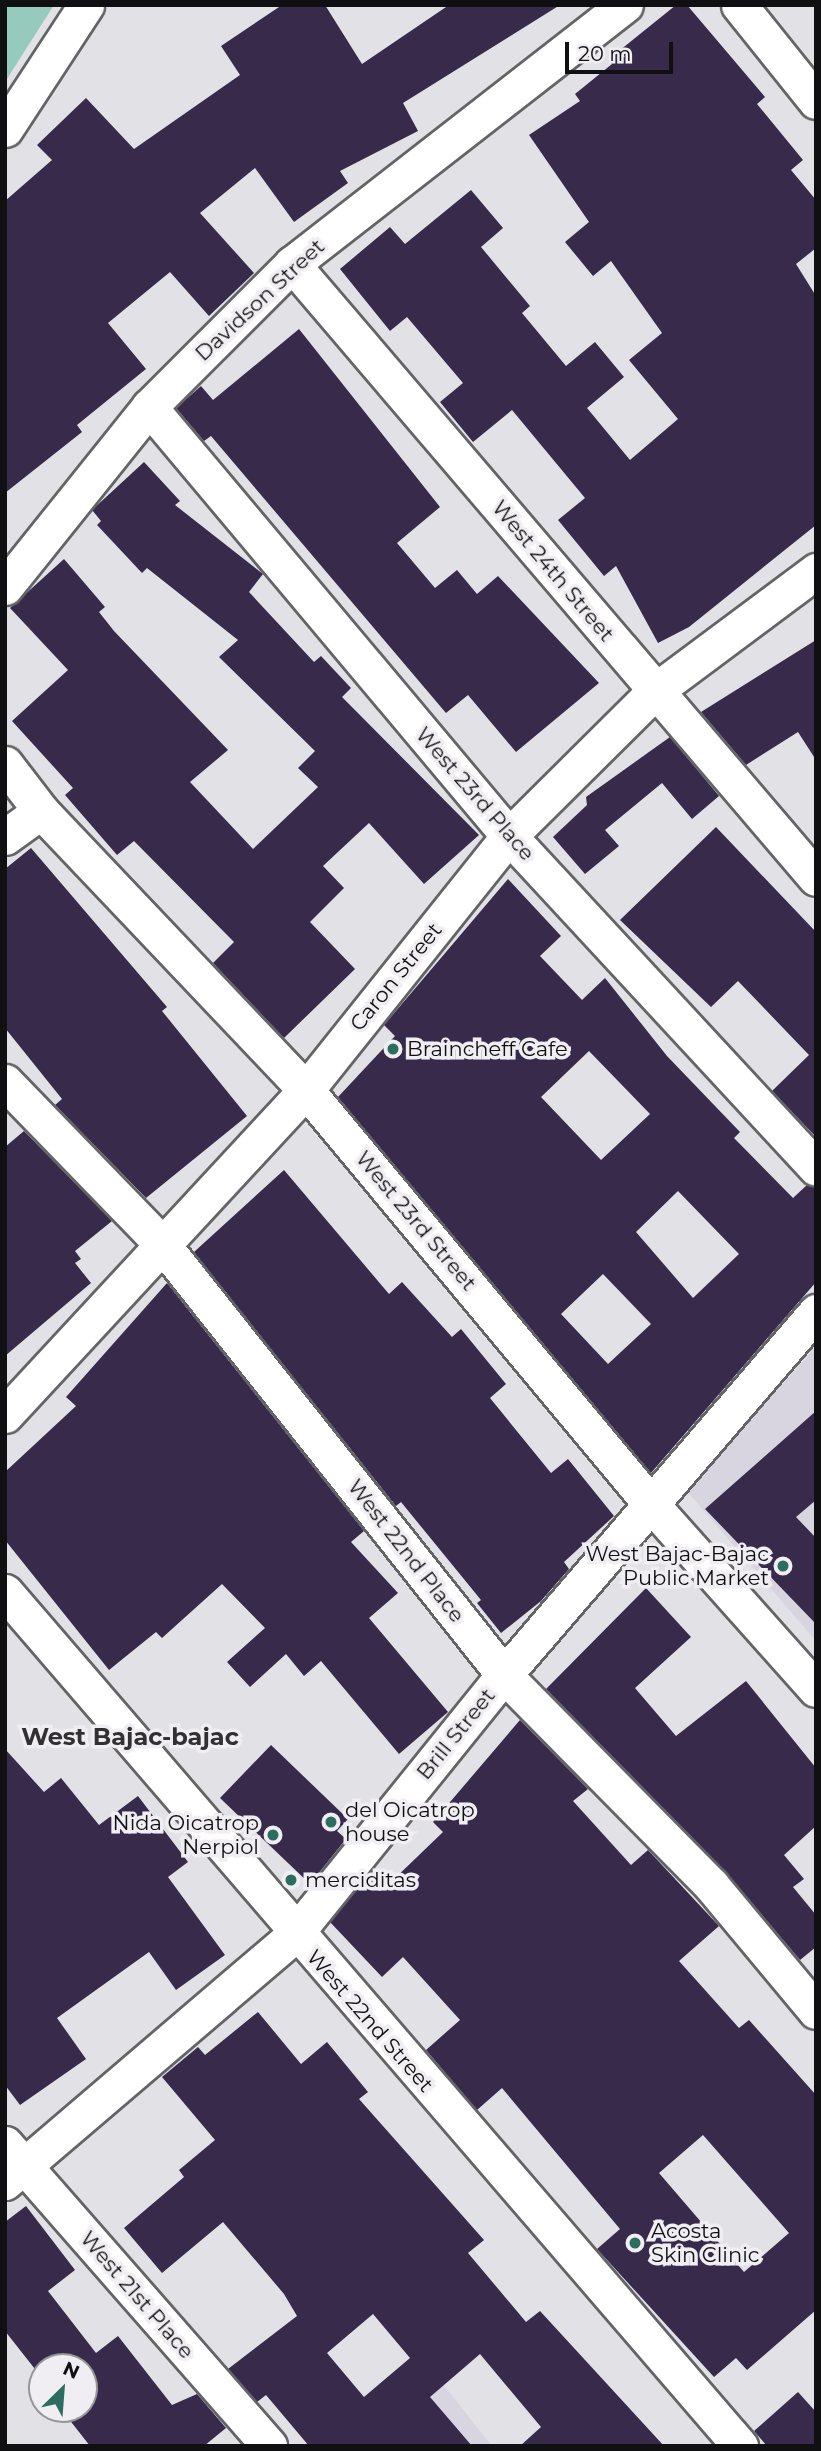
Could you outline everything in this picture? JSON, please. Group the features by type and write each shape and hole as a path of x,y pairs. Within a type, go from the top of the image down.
{"street":[{"path":"5,129 86,5"},
{"name":"Davidson Street","path":"5,587 149,407 292,264 625,5"},
{"path":"739,5 816,102"},
{"name":"West 24th Street","path":"292,264 816,878"},
{"name":"West 23rd Place","path":"149,407 509,836 816,1168"},
{"name":"Caron Street","path":"5,1415 306,1090 509,836 655,691 816,571"},
{"name":"West 23rd Street","path":"5,764 41,811 306,1090 650,1503 816,1689"},
{"path":"5,836 41,811"},
{"name":"West 22nd Place","path":"5,1082 162,1244 504,1675 711,1885 816,2011"},
{"name":"Brill Street","path":"11,2164 294,1935 504,1675 816,1312"},
{"name":"West 22nd Street","path":"5,1592 294,1935 740,2446"},
{"name":"West 21st Place","path":"11,2164 269,2446"}],"shaded area":[{"path":"5,5 54,5 5,82"},
{"name":"West Bajac-Bajac Public Market","path":"816,1347 816,1641 686,1490"},
{"path":"442,2383 492,2446 376,2446"}],"building":[{"path":"282,5 325,5 362,64 449,5 560,5 403,103 418,131 340,171 348,183 294,222 255,168 200,213 254,273 209,316 170,272 108,323 146,369 77,425 82,432 5,493 5,201 52,160 37,145 86,98 134,149 240,75 221,46"},
{"path":"676,5 687,5 765,97 757,104 803,160 791,170 816,200 816,248 796,264 816,296 816,525 689,627 658,643 616,566 604,576 558,520 585,498 512,410 473,442 440,402 463,383 407,317 390,331 340,269 390,227 405,244 471,190 503,228 481,247 530,306 522,313 566,366 595,342 624,377 587,408 630,460 678,419 629,360 662,333 611,261 593,276 565,242 589,222 529,135 580,101 575,94 612,64 609,59"},
{"path":"299,329 440,507 397,543 435,588 457,570 477,594 498,576 599,683 516,752 468,695 446,713 211,436 204,441 176,408 201,386 213,400"},
{"path":"144,462 180,501 175,505 263,574 249,592 314,662 321,656 351,688 342,697 479,835 424,884 369,823 323,866 344,888 310,922 355,969 284,1038 213,963 234,942 134,841 117,855 65,795 73,788 12,721 68,670 10,608 64,559 105,607 99,612 114,631 228,750 190,782 253,849 318,787 298,768 315,751 219,657 238,640 147,568 142,573 97,525 101,521 92,510"},
{"path":"816,640 816,760 798,732 746,765 701,712"},
{"path":"670,737 719,796 692,819 662,783 605,830 619,846 585,874 553,837 587,805 586,797"},
{"path":"716,827 816,932 816,1137 772,1091 809,1055 738,981 711,1007 620,920"},
{"path":"31,848 167,1007 162,1011 247,1116 146,1198 55,1105 62,1099 5,1028 5,869"},
{"path":"508,879 561,936 540,956 582,1000 605,978 667,1056 740,1132 734,1138 793,1198 807,1185 816,1188 816,1282 651,1473 338,1097 395,1036 384,1025","holes":["589,1051 650,1114 601,1160 541,1097","678,1191 739,1254 693,1298 636,1232","603,1274 651,1324 608,1364 561,1314"]},
{"path":"24,1131 112,1221 75,1251 81,1259 75,1263 91,1283 5,1356 5,1147"},
{"path":"284,1170 389,1294 402,1282 452,1337 461,1329 506,1384 490,1398 551,1473 568,1459 614,1516 564,1562 569,1569 541,1601 501,1633 477,1603 481,1600 401,1502 396,1506 194,1252"},
{"path":"167,1283 364,1531 351,1542 398,1593 369,1618 448,1712 399,1754 321,1661 304,1676 286,1654 250,1687 227,1662 265,1628 222,1584 162,1638 156,1632 109,1670 5,1540 5,1472 76,1406 66,1397"},
{"path":"816,1411 816,1500 796,1517 816,1538 816,1624 705,1509"},
{"path":"646,1588 691,1637 635,1688 676,1736 746,1681 816,1768 816,1826 784,1855 804,1879 793,1887 816,1915 816,1947 800,1960 725,1871 546,1689"},
{"path":"520,1720 588,1789 573,1801 631,1865 648,1850 719,1926 679,1961 739,2028 749,2020 816,2095 816,2310 747,2370 736,2358 714,2377 597,2249 620,2229 502,2088 477,2110 426,2050 460,2020 403,1957 382,1977 330,1922 374,1869 389,1884 443,1832 433,1822","holes":["703,2135 789,2233 744,2272 659,2173"]},
{"path":"271,1745 348,1819 337,1831 346,1839 310,1884 220,1798"},
{"path":"5,1749 44,1792 61,1778 99,1825 138,1796 188,1862 168,1877 225,1955 176,1990 149,1952 57,2018 86,2059 20,2105 5,2085"},
{"path":"258,2012 301,2064 327,2042 368,2092 359,2099 484,2240 468,2253 526,2322 540,2311 664,2446 520,2446 541,2427 480,2354 430,2397 472,2446 309,2446 266,2395 257,2402 228,2369 297,2316 284,2294 223,2222 162,2273 124,2228 184,2177 179,2170 215,2140 162,2077 198,2047 205,2055","holes":["373,2314 410,2358 364,2397 327,2353"]},
{"path":"26,2206 75,2270 48,2291 96,2353 28,2353 28,2360 5,2331 5,2222"},
{"path":"118,2336 172,2405 197,2394 226,2428 204,2446 90,2446 72,2423 98,2423 96,2353"},
{"path":"798,2392 816,2412 816,2446 767,2446 754,2431"}],"place":[{"name":"Braincheff Cafe","path":"393,1049"},
{"name":"West Bajac-Bajac Public Market","path":"783,1566"},
{"name":"del Oicatrop house","path":"331,1822"},
{"name":"Nida Oicatrop Nerpiol","path":"273,1835"},
{"name":"merciditas","path":"291,1880"},
{"name":"Acosta Skin Clinic","path":"635,2243"}],"district":[{"name":"West Bajac-bajac","path":"130,1737"}]}
